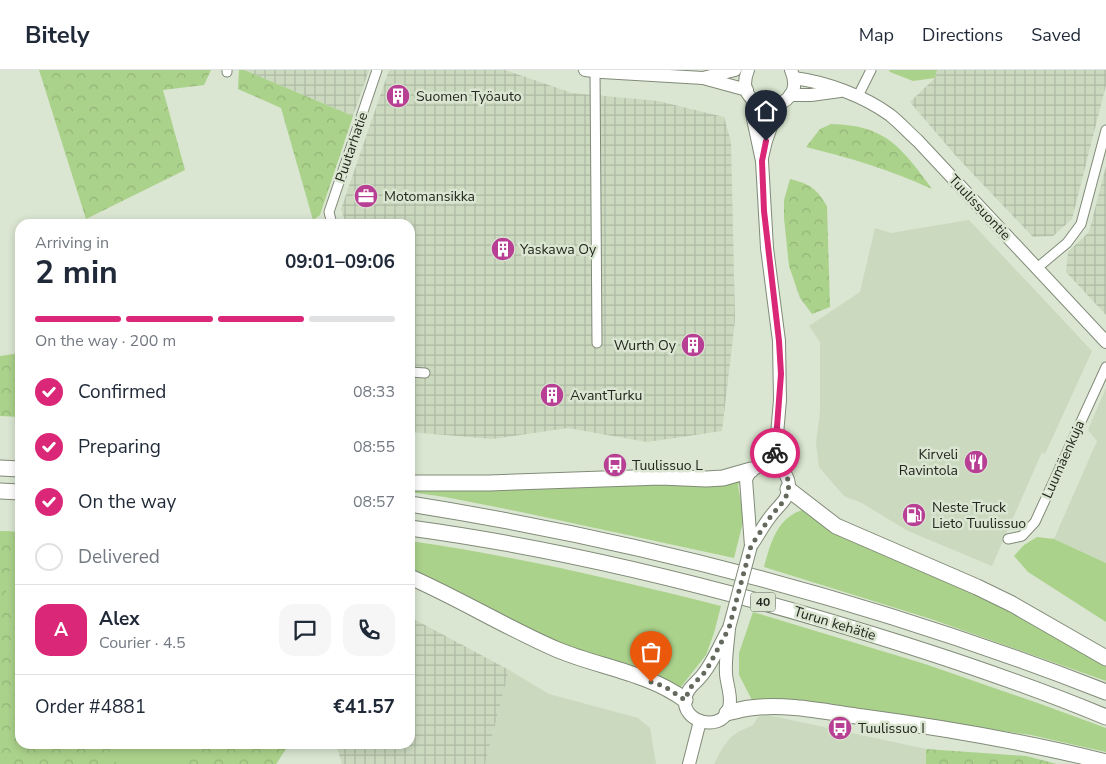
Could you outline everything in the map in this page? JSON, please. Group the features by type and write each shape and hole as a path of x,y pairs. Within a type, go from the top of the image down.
{"highway":[{"path":"0,468 15,469"},
{"path":"415,483 489,483 661,477 706,479 723,478 751,470"},
{"path":"788,489 804,500 825,519 840,528 922,562 1012,604 1106,658"},
{"path":"0,491 15,492"},
{"name":"Turun kehätie","path":"415,505 529,524 660,552 797,587 929,628 1038,665 1106,692"},
{"name":"Turun kehätie","path":"415,529 549,551 655,574 772,604 984,671 1106,717"},
{"path":"415,579 558,650 664,686 685,700"},
{"path":"727,713 750,708 779,707 842,714 975,734 1052,748 1106,762"}],"street":[{"name":"Puutarhatie","path":"331,219 329,212 377,70"},
{"path":"703,78 735,70"},
{"path":"748,70 745,83 750,95 762,161 767,248 779,341 781,374 773,464"},
{"path":"858,96 872,70"},
{"path":"597,343 590,71 703,78 750,95 766,106 779,104 790,95 794,87 793,74"},
{"name":"Tuulissuontie","path":"793,74 858,96 891,116 918,141 1106,342"},
{"name":"Tuulissuontie","path":"790,95 811,95 840,91"},
{"path":"762,161 766,141 779,104"},
{"path":"1037,268 1066,243 1080,224 1106,130"},
{"name":"Luumäenkuja","path":"1008,538 1022,536 1035,522 1106,367"},
{"path":"415,372 425,373"},
{"path":"729,628 706,671 690,688 685,700 686,708 691,715 700,721 718,721 727,713 730,704 726,674 729,628 751,546 746,483 751,470 765,464 773,464 784,470 788,479 786,498 771,516 751,546"},
{"path":"689,764 700,721"}],"shaded area":[{"path":"244,70 369,70 353,116"},
{"path":"389,70 505,70 572,93 658,101 724,117 731,142 735,320 722,431 647,442 568,428 492,439 415,432 415,219 344,219 341,209"},
{"path":"937,70 1106,70 1106,85 1072,219 1053,236 1033,237 956,156 910,102 935,78"},
{"path":"1106,166 1106,315 1066,272 1068,252 1089,232"},
{"path":"969,220 1092,351 1045,454 1042,452 992,566 908,531 862,503 844,496 819,467 816,443 820,412 820,342 809,326 860,292 875,228 891,233"},
{"path":"1106,388 1106,563 1054,539 1097,441 1088,430"},
{"path":"415,620 509,670 485,764 342,764 338,749 415,749"},
{"path":"509,670 549,694 638,718 650,728 656,764 485,764"},
{"path":"768,715 926,749 926,764 714,764 731,737 753,725 758,717"}],"green space":[{"path":"39,70 211,70 204,85 163,90 185,170 86,219"},
{"path":"239,70 244,70 353,116 320,215 314,219 313,219 281,108 238,89"},
{"path":"889,70 937,70 935,78 913,81"},
{"path":"831,124 850,125 879,134 901,151 932,189 870,165 806,147 820,129"},
{"path":"790,179 812,188 827,206 830,307 812,314 800,298 789,266 784,200"},
{"path":"15,354 15,417 0,416 0,356"},
{"path":"740,480 738,486 744,518 734,558 521,512 415,493 415,488 650,484 699,486"},
{"path":"805,509 990,600 1106,665 1106,681 931,619 764,567 769,549 782,524 795,513"},
{"path":"0,531 15,532 15,749 286,749 276,764 0,764"},
{"path":"0,531 15,532 15,556 5,584 8,603 15,609 15,749 111,749 109,756 118,764 0,764"},
{"path":"1037,537 1054,539 1106,563 1106,622 1028,572 1014,556 1024,545"},
{"path":"415,542 566,569 721,606 706,655 680,688 668,682 595,658 517,623 415,572"},
{"path":"753,612 925,664 1106,728 1106,752 1031,735 780,700 752,700 739,675 739,653"},
{"path":"202,749 286,749 276,764 177,764 199,753"},
{"path":"926,749 1026,756 1057,764 926,764"}],"way so far":[{"path":"651,682 664,686 685,700 687,692 706,671 729,628 751,546 788,493 789,482 784,470 773,464 775,453"}],"place":[{"name":"Suomen Työauto","path":"398,96"},
{"name":"Motomansikka","path":"366,196"},
{"name":"Yaskawa Oy","path":"503,249"},
{"name":"Wurth Oy","path":"693,345"},
{"name":"AvantTurku","path":"552,395"},
{"name":"Kirveli Ravintola","path":"976,462"},
{"name":"Tuulissuo L","path":"615,465"},
{"name":"Neste Truck Lieto Tuulissuo","path":"914,515"},
{"name":"Tuulissuo I","path":"840,728"}],"route":[{"path":"766,141 762,161 764,211 781,374 775,453"}]}
